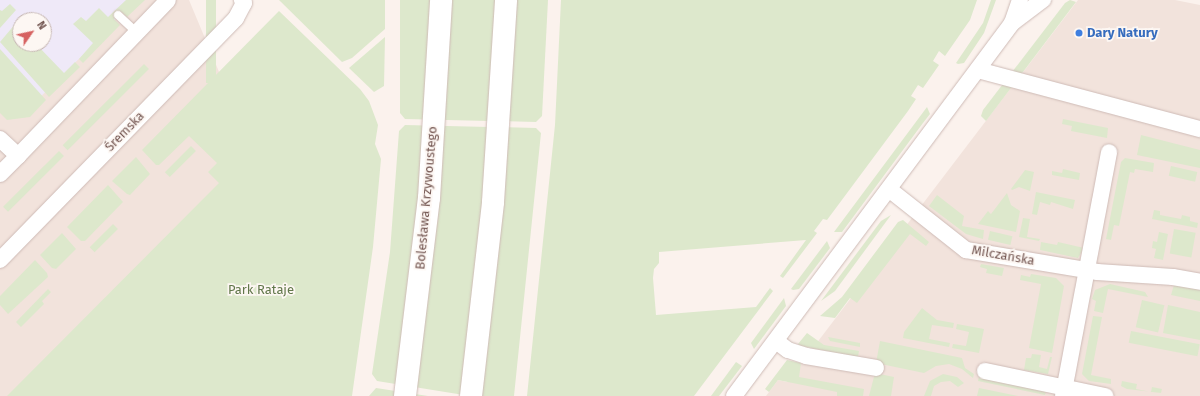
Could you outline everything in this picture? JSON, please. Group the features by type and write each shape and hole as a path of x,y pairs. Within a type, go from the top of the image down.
{"main road":[{"name":"Bolesława Krzywoustego","path":"405,396 429,198 441,0"},
{"path":"471,396 493,202 506,0"}],"street":[{"path":"0,174 168,0"},
{"name":"Śremska","path":"0,260 236,18 244,3 242,0"},
{"path":"734,396 890,190 1012,23 1020,0"},
{"path":"1012,23 1043,0"},
{"path":"978,70 1200,129"},
{"path":"0,139 18,156"},
{"path":"1064,392 1109,152"},
{"name":"Milczańska","path":"890,190 966,250 1087,270 1173,277 1200,282"},
{"path":"776,341 788,350 806,356 876,368"},
{"path":"985,371 1064,392 1105,396"}],"lane":[{"path":"118,14 137,33"}],"shaded area":[{"path":"0,0 189,0 260,170 29,396 0,396"},
{"path":"0,0 132,0 94,44 22,115 0,99"},
{"path":"1078,0 1175,0 1200,5 1200,396 766,396 778,380 787,382"}],"green space":[{"path":"126,0 145,0 127,17 121,12 114,19 120,25 83,63 79,59 93,43 73,24 81,17 86,21 99,8 108,17"},
{"path":"206,0 216,0 216,83 206,83"},
{"path":"279,0 385,0 385,29 352,58 342,62"},
{"path":"400,0 548,0 542,116 536,122 405,119 400,113"},
{"path":"561,0 977,0 970,20 945,56 939,51 933,61 939,65 923,88 918,85 911,96 916,99 908,111 827,220 823,219 814,231 817,233 783,278 780,276 806,240 659,252 659,263 654,269 653,278 656,315 756,307 770,288 773,291 694,396 527,396 555,125"},
{"path":"991,0 996,0 984,33 964,63 956,63 983,23"},
{"path":"1070,0 1076,2 986,121 981,116 983,110 1065,3"},
{"path":"10,4 16,10 12,12 12,14 0,28 0,10 2,11"},
{"name":"Park Rataje","path":"279,11 360,89 369,101 378,125 375,144 381,159 373,247 352,396 7,396 219,183 208,172 217,163 189,136 159,165 156,165 142,150"},
{"path":"12,28 12,52 44,52 64,73 75,62 80,67 49,97 0,42"},
{"path":"385,37 384,86 374,92 349,68"},
{"path":"0,49 46,100 30,117 7,120 0,113"},
{"path":"144,64 149,69 68,150 63,145"},
{"path":"927,107 930,114 842,232 834,232"},
{"path":"1063,119 1108,128 1107,138 1071,131 1072,126 1062,124"},
{"path":"405,125 536,128 541,133 514,396 470,396 377,381 372,374 390,252 399,131"},
{"path":"1141,135 1200,150 1200,168 1137,155"},
{"path":"191,146 196,151 170,177 165,172"},
{"path":"59,151 64,156 8,212 3,207"},
{"path":"136,157 150,174 130,195 112,181"},
{"path":"1125,158 1154,163 1153,172 1135,169 1134,173 1130,172 1119,226 1114,225 1111,240 1106,239 1121,162"},
{"path":"1171,166 1197,172 1195,182 1169,176"},
{"path":"1063,169 1080,173 1079,180 1052,175 1052,171 1062,173"},
{"path":"1025,170 1034,172 1030,191 1019,187 1012,190 1011,189"},
{"path":"108,185 123,202 85,241 81,241 67,227"},
{"path":"1036,192 1075,200 1073,209 1051,202 1050,205 1040,202 1037,215 1032,214"},
{"path":"1007,193 1011,205 1020,211 1016,232 978,224 988,211 991,214"},
{"path":"937,195 964,216 962,226 984,230 983,239 966,234 929,206"},
{"path":"1154,210 1160,211 1160,215 1181,219 1182,215 1190,217 1190,221 1198,223 1197,228 1152,219"},
{"path":"891,215 835,291 821,301 881,221"},
{"path":"1023,218 1030,219 1027,237 1040,239 1039,241 1019,237"},
{"path":"903,220 929,242 926,246 910,234 857,303 850,298 835,318 820,316 842,297 898,222"},
{"path":"113,224 118,229 95,252 90,247"},
{"path":"1174,229 1196,233 1191,257 1170,254"},
{"path":"990,231 1012,236 1010,245 988,240"},
{"path":"1159,232 1168,234 1163,260 1154,258 1156,249 1152,248 1153,241 1157,242"},
{"path":"62,233 76,249 56,269 52,268 40,255"},
{"path":"827,241 830,248 799,289 791,289"},
{"path":"1041,242 1057,245 1058,242 1084,248 1078,258 1040,250"},
{"path":"35,260 47,273 48,277 8,314 0,305 0,296"},
{"path":"981,264 1004,268 1002,276 986,273 987,269 980,267"},
{"path":"1031,274 1056,278 1064,286 1052,353 1029,348 1041,284 1020,280 1021,275 1030,277"},
{"path":"1110,284 1145,292 1148,297 1108,289 1103,313 1094,311 1096,301 1092,299 1095,290"},
{"path":"1174,285 1200,289 1200,301 1171,295"},
{"path":"48,289 51,292 42,301 44,304 21,327 16,322"},
{"path":"784,298 786,306 754,349 751,343"},
{"path":"1142,300 1164,305 1158,332 1136,327"},
{"path":"1168,305 1200,312 1200,340 1163,333"},
{"path":"922,308 937,320 954,323 953,328 932,325 929,339 950,343 949,347 903,338 904,332"},
{"path":"1093,316 1102,317 1091,375 1111,379 1111,384 1089,381 1082,374"},
{"path":"957,324 984,329 979,353 952,348 953,344 966,346 969,332 956,329"},
{"path":"1131,331 1200,344 1197,356 1129,343"},
{"path":"807,333 824,345 859,351 858,357 801,346 798,344"},
{"path":"828,337 860,343 860,347 830,341"},
{"path":"880,341 962,358 965,368 974,374 973,378 962,369 949,364 936,366 924,373 876,363"},
{"path":"1032,354 1041,355 1039,367 1047,369 1050,357 1052,357 1048,374 1024,370 1026,358 1031,358"},
{"path":"787,360 801,363 799,377 864,389 863,396 837,396 837,392 778,380 769,392 765,389"},
{"path":"736,362 742,366 719,396 711,396"},
{"path":"875,373 894,377 891,396 869,396"},
{"path":"943,374 957,377 964,383 958,387 950,381 941,382 934,386 931,396 924,396 930,381"},
{"path":"979,376 1043,390 1046,391 1045,395 978,381"},
{"path":"1122,381 1137,384 1136,389 1149,392 1127,389 1121,386"},
{"path":"1152,387 1162,389 1161,393 1151,392"},
{"path":"376,388 428,396 369,396"},
{"path":"979,388 1018,396 977,396"}],"place":[{"name":"Dary Natury","path":"1079,33"}]}
